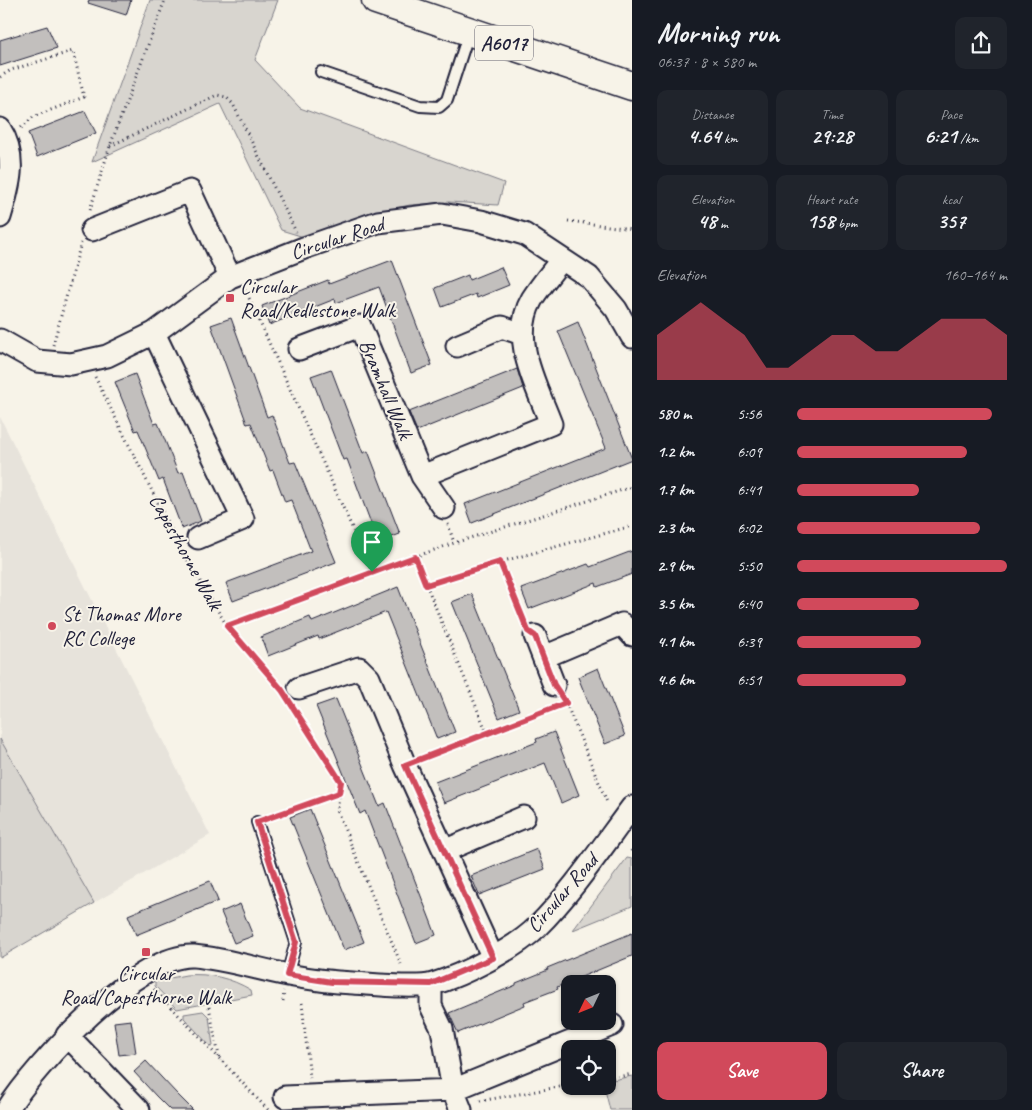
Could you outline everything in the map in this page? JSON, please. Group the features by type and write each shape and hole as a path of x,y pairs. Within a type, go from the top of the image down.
{"highway":[{"name":"A6017","path":"384,1 632,86"}],"street":[{"path":"0,217 10,183 11,154 4,135"},
{"path":"88,227 190,191 235,275"},
{"name":"Circular Road","path":"0,340 37,360 71,364 107,356 154,333 235,275 378,222 442,214 481,221 524,234 562,258 589,277 616,309 632,337"},
{"path":"422,476 552,424 524,350 522,334 531,301 562,258"},
{"name":"Bramhall Walk","path":"299,349 360,326 422,476 444,508"},
{"path":"457,346 502,327 522,334"},
{"name":"Capesthorne Walk","path":"154,333 243,519 198,538"},
{"path":"544,657 622,624 632,635"},
{"path":"535,636 554,685"},
{"path":"289,692 360,668 368,678 405,765 493,958"},
{"name":"Circular Road","path":"7,1110 18,1092 68,1035 140,974 169,960 192,956 235,962 287,975 332,982 431,984 493,958 536,928 583,872 632,807"},
{"path":"444,851 524,817"},
{"path":"431,984 431,1006 442,1029 458,1102"},
{"path":"285,1097 312,1095 458,1102 604,1030"},
{"path":"68,1035 139,1110"}],"lane":[{"path":"321,72 420,106 439,108 447,100 470,32"},
{"path":"257,822 296,942 287,975"}],"path":[{"path":"51,350 110,146 165,0"},
{"path":"0,77 11,70 73,51 84,97 33,117 4,135"},
{"path":"110,146 217,95 226,97 233,104 304,248"},
{"path":"568,221 632,229"},
{"path":"235,275 372,572"},
{"name":"Capesthorne Walk","path":"93,373 180,547 227,626 289,692 341,782 337,811 401,964"},
{"path":"227,626 415,557 632,487"},
{"path":"426,585 500,562 632,526"},
{"path":"415,557 487,734"},
{"path":"500,562 528,631 535,636"},
{"path":"554,685 566,703 607,802"},
{"path":"405,765 566,703"},
{"path":"257,822 339,793"},
{"path":"140,974 220,1062 268,1110"},
{"path":"302,1003 312,1095"},
{"path":"209,1007 220,1062"},
{"path":"616,1077 632,1074"},
{"path":"458,1102 561,1086"}],"shaded area":[{"path":"150,0 278,0 255,60 300,108 504,183 498,205 449,202 410,205 367,214 307,238 281,230 220,104 92,162"},
{"name":"St Thomas More RC College","path":"0,417 210,835 0,958"},
{"path":"0,739 94,903 0,958"},
{"path":"627,858 632,859 632,906 573,930"},
{"path":"186,975 203,975 228,979 251,990 252,995 177,1009 155,986 155,981"},
{"path":"203,1011 209,1017 213,1046 211,1047 184,1018 184,1014"},
{"path":"632,1076 632,1110 610,1110 606,1095 616,1095 616,1079"}],"building":[{"path":"89,0 131,0 126,15 88,3"},
{"path":"47,26 57,48 0,66 0,40"},
{"path":"85,111 96,133 37,157 28,133"},
{"path":"392,260 432,365 411,373 379,287 336,303 335,299 269,325 262,306 328,280 329,284"},
{"path":"501,267 509,285 477,298 476,294 442,307 435,288 468,275 469,280"},
{"path":"231,318 267,417 272,415 290,463 295,462 336,562 233,601 226,583 311,551 291,500 285,502 273,470 270,471 251,423 247,424 211,325"},
{"path":"578,322 632,459 472,523 465,504 606,448 558,331"},
{"path":"331,369 363,453 368,451 400,534 378,542 347,459 343,460 311,376"},
{"path":"517,369 523,388 417,431 409,412"},
{"path":"135,374 154,424 158,423 178,473 183,472 201,521 182,529 163,479 159,481 138,430 135,431 115,382"},
{"path":"632,551 632,574 597,587 596,583 529,609 521,589 588,564 590,567"},
{"path":"398,587 455,732 437,739 386,612 319,639 318,636 268,656 261,637 310,617 312,622"},
{"path":"472,594 519,710 499,718 452,602"},
{"path":"598,668 625,736 605,744 578,677"},
{"path":"336,699 379,806 385,803 436,935 416,943 365,811 360,814 316,706"},
{"path":"554,732 579,795 561,803 545,763 444,803 435,782 537,742 536,739"},
{"path":"310,809 364,942 344,950 290,817"},
{"path":"537,849 545,869 479,895 471,876"},
{"path":"210,881 218,901 136,935 128,915"},
{"path":"240,904 253,936 234,943 221,912"},
{"path":"632,933 632,956 586,975 561,975 561,985 557,987 558,989 524,1002 525,1005 458,1033 449,1013 516,985 516,983 548,970 547,968"},
{"path":"131,1020 136,1053 119,1055 114,1022"},
{"path":"146,1061 193,1110 170,1110 156,1096 134,1072"}],"place":[{"name":"Circular Road/Kedlestone Walk","path":"230,298"},
{"name":"St Thomas More RC College","path":"52,626"},
{"name":"Circular Road/Capesthorne Walk","path":"146,952"}],"route":[{"path":"415,557 426,585 500,562 528,631 535,636 554,685 566,703 405,765 493,958 431,984 332,982 287,975 296,942 257,822 339,793 341,782 282,690 227,626 372,572 415,557"}]}
